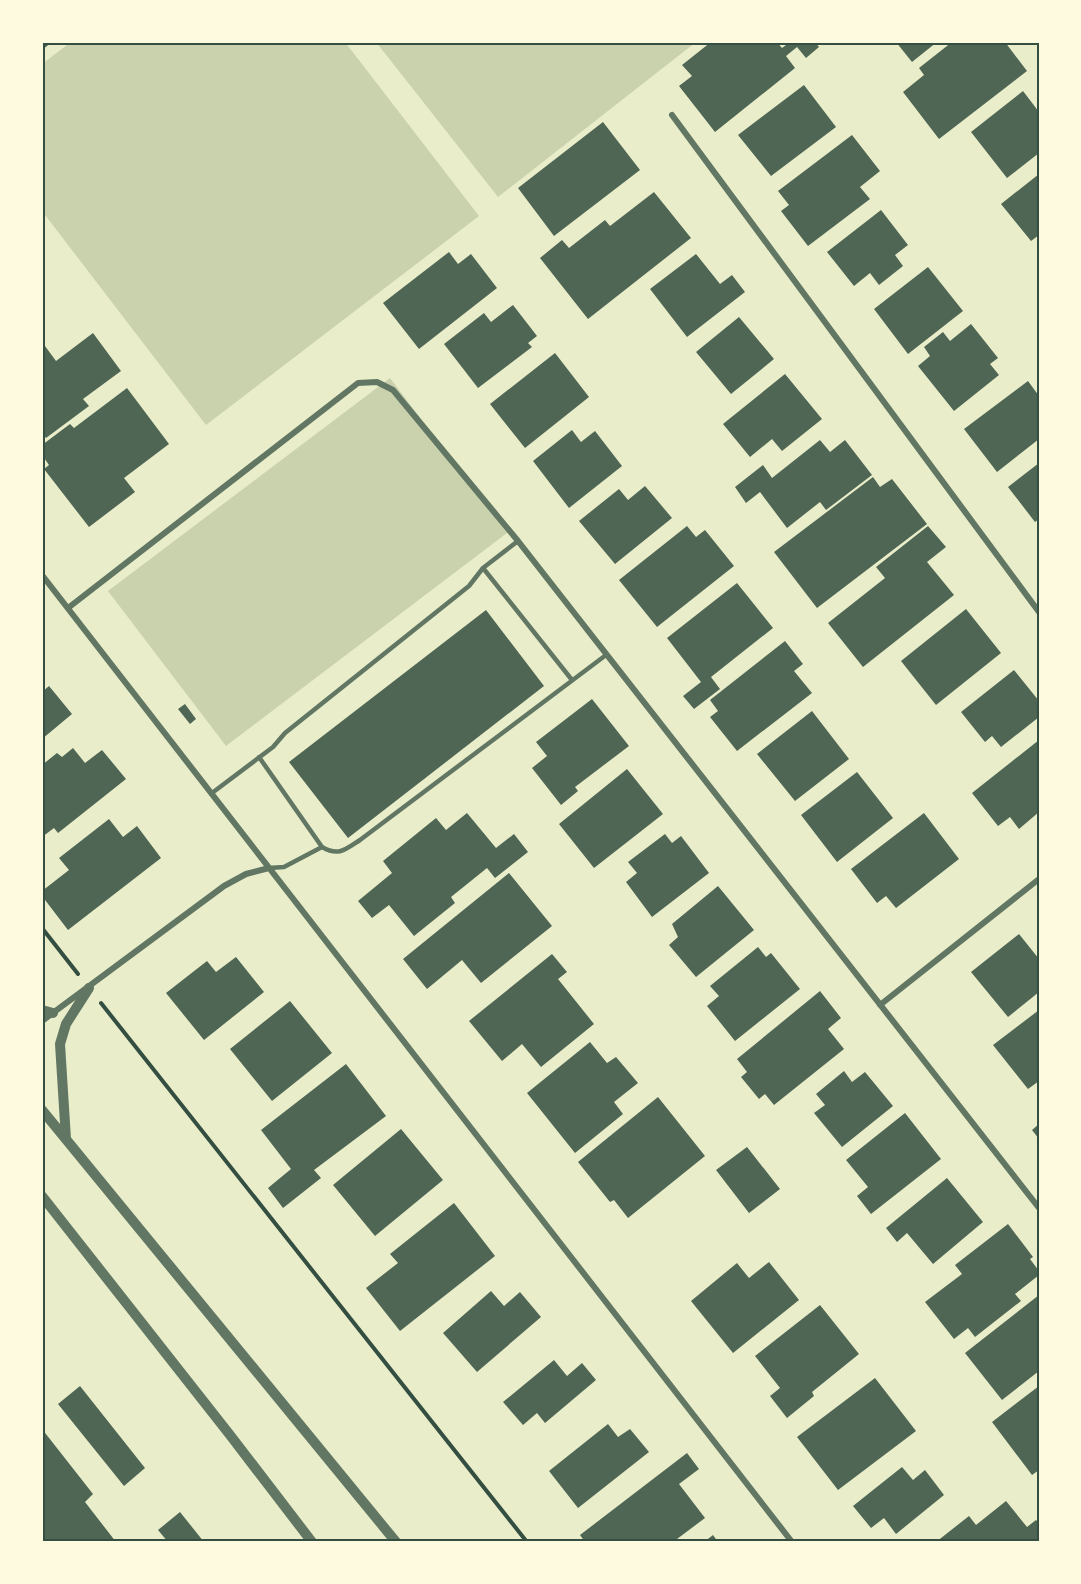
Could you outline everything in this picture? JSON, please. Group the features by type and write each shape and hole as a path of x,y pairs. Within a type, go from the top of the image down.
{"street":[{"path":"672,115 1039,612"},
{"path":"68,608 358,383 377,382 393,390 518,541 1039,1208"},
{"path":"42,575 792,1542"},
{"path":"42,1021 48,1011 89,988 224,886 246,874 269,868"},
{"path":"880,1005 1039,879"},
{"path":"66,1139 60,1044 66,1024 89,988"},
{"path":"42,1110 396,1542"},
{"path":"42,1197 312,1542"}],"lane":[{"path":"212,793 469,585 483,568 518,541"},
{"path":"483,568 572,681"},
{"path":"259,757 322,847 332,852 343,851 606,655"},
{"path":"269,868 284,867 322,847"}],"path":[{"path":"42,928 527,1542"}],"green space":[{"path":"71,42 345,42 479,216 206,425 42,211 42,64"},
{"path":"376,42 696,42 498,197"},
{"path":"390,378 507,533 226,746 108,591"}],"building":[{"path":"42,42 52,42 42,50"},
{"path":"711,42 777,42 782,48 790,42 815,42 819,47 806,58 797,47 786,56 795,68 715,132 679,86 692,76 682,65"},
{"path":"896,42 937,42 912,62"},
{"path":"952,42 1005,42 1027,71 939,139 903,92 924,75 919,68"},
{"path":"804,85 836,127 771,176 738,135"},
{"path":"1023,91 1039,112 1039,153 1007,178 971,132"},
{"path":"603,122 640,170 554,236 518,188"},
{"path":"852,135 880,171 860,187 870,199 808,246 781,211 789,205 778,191"},
{"path":"1039,174 1039,235 1031,241 1001,204"},
{"path":"654,192 691,238 588,319 540,258 562,240 569,248 605,220 610,226"},
{"path":"881,210 908,245 895,255 903,266 879,285 870,273 854,286 827,252"},
{"path":"449,252 458,264 471,254 497,288 419,349 383,303"},
{"path":"696,254 720,284 732,275 745,292 687,337 650,289"},
{"path":"928,267 963,311 908,354 874,309"},
{"path":"513,305 537,336 528,343 532,347 478,388 444,344 484,313 491,322"},
{"path":"739,317 774,359 731,394 696,352"},
{"path":"971,324 998,358 990,364 999,375 954,411 918,366 930,356 924,347 943,332 950,341"},
{"path":"93,333 121,371 83,399 89,406 46,438 42,433 42,348 45,346 56,361"},
{"path":"555,353 589,397 525,448 490,404"},
{"path":"785,374 822,419 782,451 772,439 750,457 723,424"},
{"path":"1028,381 1039,396 1039,439 997,472 964,429"},
{"path":"127,388 169,444 124,478 135,492 89,527 44,469 49,465 42,455 42,445 70,424 74,428"},
{"path":"572,430 581,442 595,431 622,466 569,508 533,461"},
{"path":"820,440 830,452 845,440 872,475 826,510 820,502 787,528 760,492 746,503 735,487 763,465 772,478"},
{"path":"1039,463 1039,519 1035,522 1008,487"},
{"path":"873,477 880,487 892,479 927,524 817,608 774,552"},
{"path":"645,486 672,518 615,564 579,521 619,489 628,500"},
{"path":"687,526 696,537 705,530 734,566 657,627 619,580"},
{"path":"928,526 946,547 927,562 954,595 863,667 828,623 885,578 876,567"},
{"path":"737,583 773,628 711,677 720,689 694,709 683,696 701,682 667,638"},
{"path":"966,609 1001,653 936,705 901,661"},
{"path":"486,610 544,686 348,838 289,762"},
{"path":"785,641 803,664 794,671 812,693 737,751 710,717 718,711 710,700"},
{"path":"1014,670 1039,701 1039,717 1001,747 992,736 985,742 961,712"},
{"path":"49,686 72,714 42,739 42,692"},
{"path":"592,699 629,746 575,787 578,791 561,805 532,768 547,756 536,742"},
{"path":"185,704 196,719 190,724 178,709"},
{"path":"812,711 849,759 795,801 757,754"},
{"path":"1039,740 1039,812 1019,829 1010,817 998,826 972,793"},
{"path":"73,748 85,763 102,750 126,779 58,833 54,828 42,837 42,765 57,753 62,757"},
{"path":"627,769 663,814 594,868 559,824"},
{"path":"857,772 893,818 837,862 801,815"},
{"path":"467,813 496,848 514,834 528,852 495,878 487,868 451,897 455,903 414,936 389,905 372,918 358,901 392,873 383,861 436,818 446,830"},
{"path":"924,813 959,859 896,908 886,896 877,903 851,869"},
{"path":"109,819 123,837 137,826 161,858 68,930 42,896 42,891 69,870 59,858"},
{"path":"665,834 672,843 681,836 709,873 652,917 626,882 637,873 628,862"},
{"path":"509,873 552,926 481,983 462,960 427,989 403,959"},
{"path":"718,886 754,930 696,977 669,945 678,937 672,924"},
{"path":"1019,934 1039,959 1039,992 1008,1017 971,972"},
{"path":"758,947 766,957 771,953 800,989 735,1041 707,1006 719,996 710,986"},
{"path":"552,954 567,972 558,979 594,1024 541,1067 522,1044 502,1061 469,1021"},
{"path":"236,957 264,992 204,1040 166,993 207,961 216,972"},
{"path":"820,991 841,1018 828,1029 844,1049 774,1105 765,1094 759,1099 741,1077 747,1072 737,1059"},
{"path":"290,1001 332,1053 272,1101 230,1049"},
{"path":"1039,1010 1039,1081 1028,1089 993,1045"},
{"path":"590,1042 607,1063 616,1057 638,1083 614,1102 623,1114 575,1153 527,1093"},
{"path":"346,1064 386,1116 314,1170 321,1178 283,1208 268,1188 291,1169 261,1130"},
{"path":"844,1071 852,1082 865,1072 893,1106 842,1147 814,1113 825,1105 816,1094"},
{"path":"658,1097 705,1156 628,1218 614,1200 610,1202 578,1162"},
{"path":"905,1113 941,1159 871,1214 857,1196 868,1187 846,1160"},
{"path":"1039,1124 1039,1139 1032,1130"},
{"path":"401,1129 443,1180 375,1236 333,1185"},
{"path":"747,1147 780,1189 749,1213 716,1170"},
{"path":"947,1178 983,1222 933,1264 907,1233 897,1242 886,1228"},
{"path":"454,1203 495,1256 400,1331 366,1288 398,1263 390,1254"},
{"path":"1008,1224 1033,1257 1030,1259 1039,1271 1039,1275 1015,1294 1021,1301 975,1337 968,1328 954,1339 925,1302 962,1274 955,1265"},
{"path":"769,1262 799,1300 733,1353 691,1301 737,1263 749,1278"},
{"path":"491,1291 504,1306 520,1292 541,1317 477,1372 443,1333"},
{"path":"1039,1295 1039,1371 1002,1400 965,1353"},
{"path":"820,1305 859,1354 812,1392 814,1396 787,1418 770,1396 780,1388 755,1356"},
{"path":"554,1360 567,1376 582,1363 596,1380 545,1423 537,1413 523,1425 503,1402"},
{"path":"875,1378 916,1431 838,1490 797,1437"},
{"path":"80,1386 145,1468 124,1486 58,1404"},
{"path":"1039,1386 1039,1470 1032,1475 992,1422"},
{"path":"608,1424 618,1437 630,1429 649,1452 578,1508 549,1471"},
{"path":"42,1429 93,1494 85,1502 116,1542 42,1542"},
{"path":"687,1453 699,1469 679,1484 705,1518 673,1542 585,1542 580,1535"},
{"path":"902,1467 913,1480 925,1470 944,1495 896,1534 884,1518 871,1528 853,1506"},
{"path":"1006,1501 1027,1527 1036,1520 1039,1523 1039,1542 936,1542 969,1516 976,1525"},
{"path":"180,1512 204,1542 168,1542 158,1530"},
{"path":"713,1535 718,1542 704,1542"}]}
